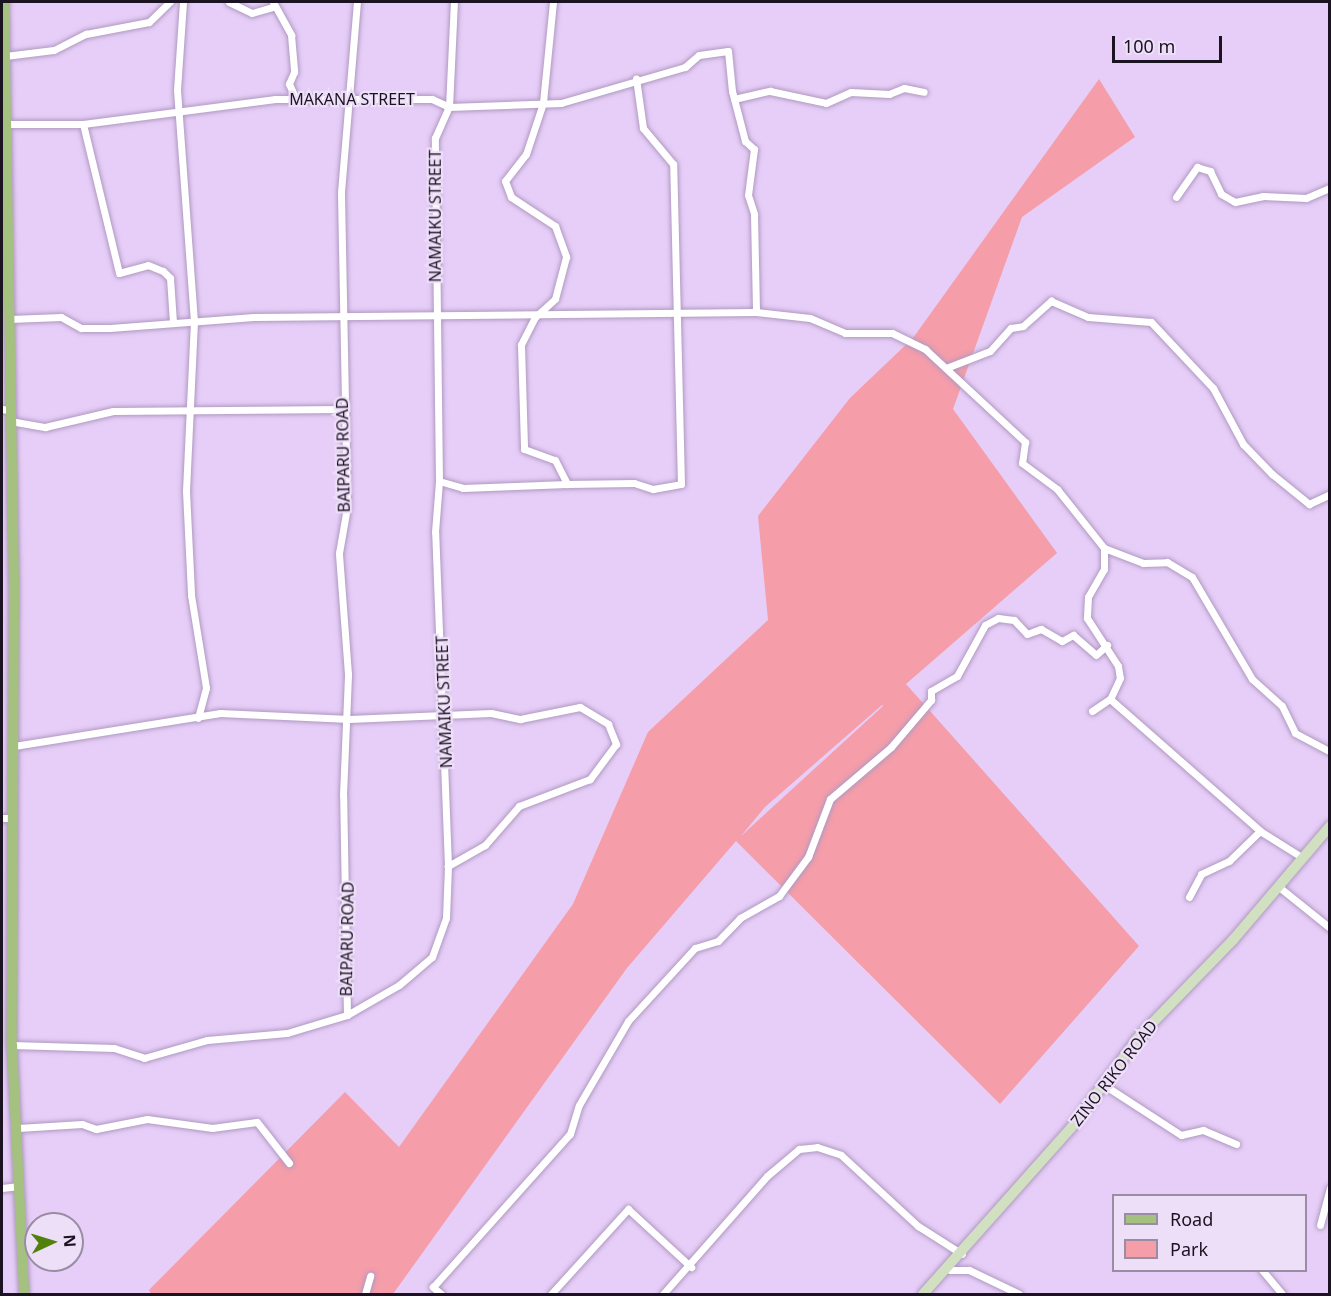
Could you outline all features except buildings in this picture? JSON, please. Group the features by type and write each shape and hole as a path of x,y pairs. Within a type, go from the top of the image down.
{"main road":[{"path":"4,2 5,56 2,124 10,319 7,413 14,746 7,818 15,976 12,1045 18,1128 24,1294"}],"street":[{"path":"5,56 54,50 86,34 149,22 170,2"},
{"path":"183,2 179,108 194,321 188,409 191,595 206,688 198,718"},
{"path":"229,2 252,13 273,4 291,35 294,72 289,84 297,99"},
{"name":"BAIPARU ROAD","path":"347,1015 343,795 349,719 339,553 347,507 342,409 345,98 357,2"},
{"name":"NAMAIKU STREET","path":"12,1045 114,1048 144,1058 207,1040 287,1033 347,1015 399,985 432,957 446,918 448,866 445,718 435,532 439,481 434,317 435,138 449,107 454,2"},
{"path":"553,2 543,103 526,154 504,180 511,197 555,226 566,257 555,298 535,317 521,345 524,449 555,460 567,484"},
{"name":"MAKANA STREET","path":"2,124 83,124 179,108 297,99 432,99 449,107 577,100 636,78 685,67 699,55 728,51 735,99"},
{"path":"439,481 463,488 634,483 653,489 681,484 673,164 643,128 636,78"},
{"path":"756,312 754,214 748,195 755,172 754,149 745,141 735,99 770,91 826,103 852,92 890,94 904,88 924,92"},
{"path":"83,124 118,273 148,265 163,271 170,278 173,322"},
{"path":"1176,197 1197,167 1209,171 1221,194 1235,202 1263,196 1306,198 1329,188"},
{"path":"946,368 990,351 1011,328 1023,326 1051,301 1088,317 1151,322 1213,388 1243,444 1272,474 1309,504 1329,494"},
{"path":"10,319 61,317 81,328 194,321 756,312 810,318 853,335 892,333 946,368 1025,442 1023,463 1057,489 1104,548 1143,563 1167,562 1192,577 1252,679 1282,706 1295,733 1329,752"},
{"path":"7,413 45,427 113,411 342,409"},
{"path":"1092,711 1110,699 1120,678 1107,645 1087,618 1088,597 1104,569 1104,548"},
{"path":"441,1294 433,1287 570,1134 579,1105 628,1021 695,948 718,941 740,918 779,896 808,857 830,798 891,747 931,700 932,691 957,676 985,625 998,618 1014,620 1027,634 1041,629 1062,642 1073,635 1096,655 1107,645"},
{"path":"1110,699 1260,831 1303,858"},
{"path":"14,746 220,713 349,719 445,718 491,713 520,719 580,707 608,724 616,744 590,779 519,806 485,845 448,866"},
{"name":"ZINO RIKO ROAD","path":"923,1294 950,1270 1104,1085 1137,1039 1279,887 1329,826"},
{"path":"1189,897 1201,874 1229,861 1260,831"},
{"path":"1279,887 1329,928"},
{"path":"2,975 15,976"},
{"path":"1104,1085 1181,1135 1203,1130 1236,1144"},
{"path":"18,1128 82,1124 96,1129 147,1119 212,1128 257,1122 289,1163"},
{"path":"663,1294 691,1267 767,1176 800,1149 817,1147 841,1155 918,1226 963,1254"},
{"path":"2,1188 19,1186"},
{"path":"1320,1225 1329,1188"},
{"path":"551,1294 628,1209 691,1267"},
{"path":"950,1270 969,1270 1019,1294"},
{"path":"1264,1272 1282,1294"},
{"path":"365,1294 370,1276"}],"green space":[{"path":"1099,79 1135,137 1022,217 953,409 1057,553 906,684 1139,946 1000,1104 736,841 627,968 393,1294 151,1294 149,1290 345,1092 399,1147 573,904 648,732 768,620 758,516 850,398 913,338","holes":["883,706 741,836 765,807"]}]}
